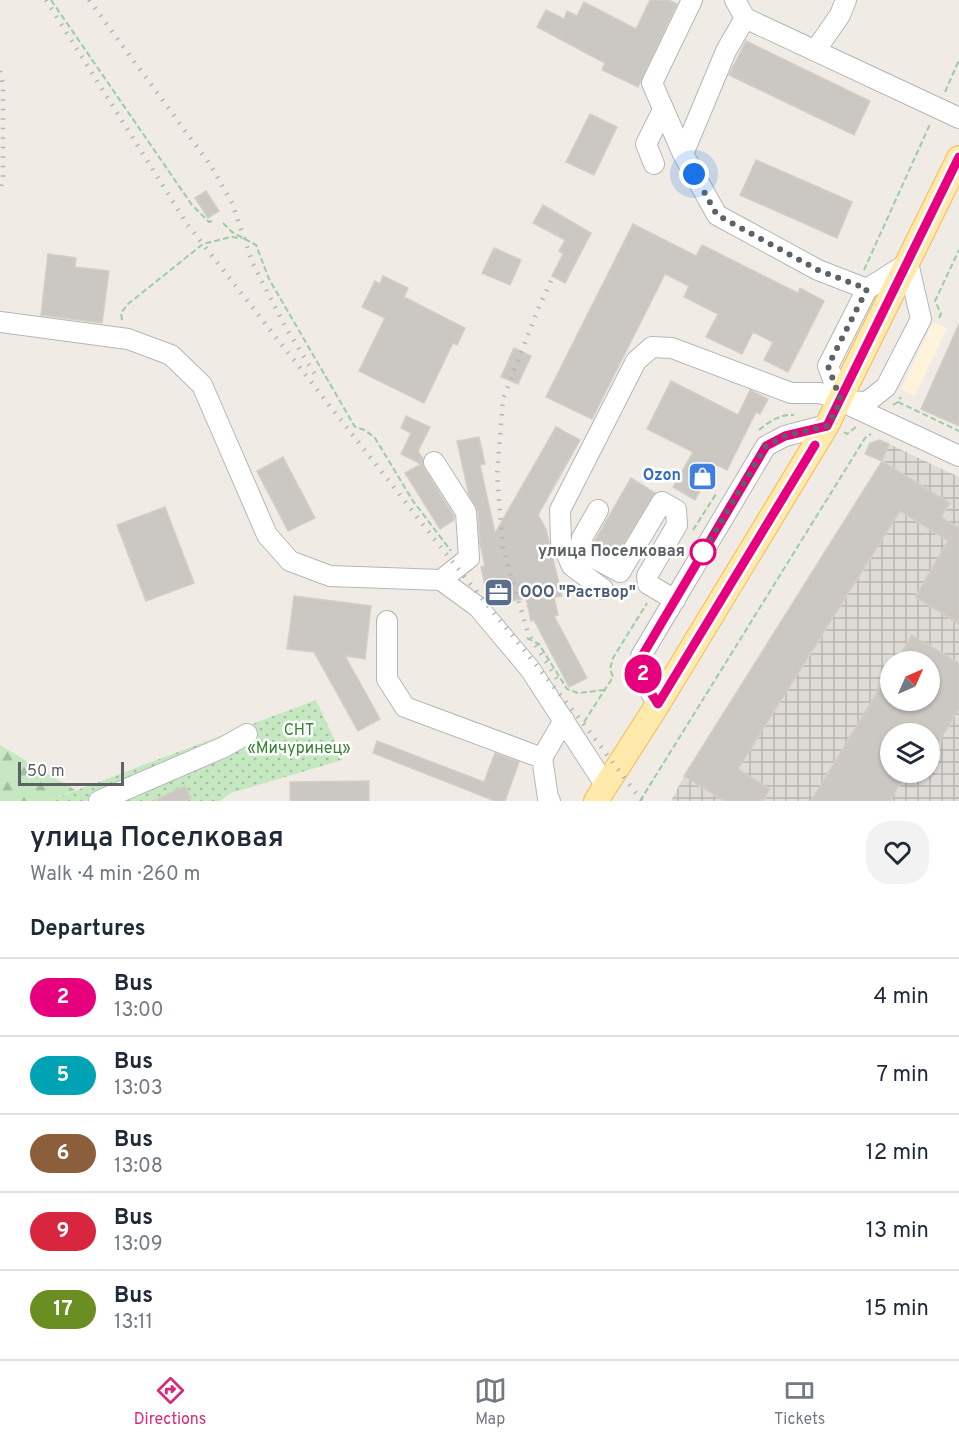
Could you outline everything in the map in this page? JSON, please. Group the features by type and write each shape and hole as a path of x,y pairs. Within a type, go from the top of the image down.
{"main road":[{"path":"601,794 827,426 959,158"}],"street":[{"path":"692,0 651,83 683,154 717,215 818,270 867,289"},
{"path":"735,0 745,18 959,118"},
{"path":"815,51 840,15 846,0"},
{"path":"683,154 726,51 745,18"},
{"path":"654,164 646,144 663,110"},
{"path":"908,263 921,319 906,350 886,387 867,402 841,401 828,366 867,289 908,263"},
{"path":"0,322 128,339 171,355 202,385 267,535 290,561 330,576 441,580 478,607 530,669 569,728 601,794"},
{"path":"603,589 572,566 561,541 560,510 636,361 652,347 672,348 791,393 820,393 959,456"},
{"path":"658,704 643,680 642,656 766,446 785,436 827,426"},
{"path":"434,462 466,512 469,558 441,580"},
{"path":"598,510 582,538 581,550 620,572 662,502 676,510 677,525 647,576 648,584 675,600"},
{"path":"387,621 387,679 405,707 542,758"},
{"path":"542,758 569,728"},
{"path":"99,801 224,747 247,734"},
{"path":"542,758 548,800"}],"path":[{"path":"51,0 192,205 209,222 212,221"},
{"path":"223,223 232,232 256,244 269,279 355,427 365,430 375,438 413,501 461,564"},
{"path":"122,323 121,313 128,304 203,244 231,237 244,238"},
{"path":"898,402 959,431"},
{"path":"640,801 865,438 872,434"},
{"path":"569,728 613,677"}],"shaded area":[{"path":"933,322 947,328 915,396 901,389"},
{"path":"889,444 959,477 959,801 671,801 684,776 882,461"}],"green space":[{"name":"СНТ «Мичуринец»","path":"316,700 342,760 231,793 220,801 48,801"},
{"path":"0,745 75,790 48,801 0,801"}],"building":[{"path":"650,0 668,0 677,4 638,87 602,70 605,63 537,27 546,10 564,19 567,11 577,16 584,2 636,29"},
{"path":"746,41 870,101 854,135 729,75"},
{"path":"590,114 617,127 594,175 566,162"},
{"path":"756,160 852,202 837,238 740,195"},
{"path":"206,191 219,211 208,218 195,198"},
{"path":"543,205 591,233 565,283 552,276 563,254 559,251 565,240 533,223"},
{"path":"633,224 696,256 702,245 798,293 800,288 824,301 788,372 764,360 773,342 753,332 742,354 706,337 718,314 684,297 689,286 665,274 592,419 546,397"},
{"path":"494,248 521,260 510,285 482,273"},
{"path":"48,254 76,258 75,267 109,271 102,323 41,315"},
{"path":"383,276 408,288 404,297 465,328 457,345 453,343 424,403 359,371 385,318 362,307 375,281 380,284"},
{"path":"959,324 959,426 921,409"},
{"path":"514,348 531,356 518,384 501,377"},
{"path":"671,381 738,415 750,390 768,399 760,414 756,412 727,470 715,464 695,500 673,487 693,452 647,429"},
{"path":"406,416 430,427 418,451 423,459 424,468 454,516 454,520 440,529 405,473 421,464 401,454 411,433 401,428"},
{"path":"556,427 580,440 538,515 546,529 562,596 554,597 558,615 554,616 587,678 569,687 534,620 531,621 526,598 495,605 491,584 485,585 481,567 485,566 480,544 478,511 469,495 457,441 479,437 485,464 480,465 495,533"},
{"path":"879,440 889,444 882,461 865,454 870,443"},
{"path":"283,457 315,518 288,531 257,471"},
{"path":"882,461 950,503 941,517 957,527 959,524 959,624 915,597 948,541 900,511 738,769 770,789 763,801 724,801 684,776"},
{"path":"631,478 655,493 616,556 594,542"},
{"path":"165,507 194,583 146,601 117,525"},
{"path":"294,596 371,606 365,659 345,656 380,719 358,731 314,652 287,649"},
{"path":"912,635 939,651 902,651"},
{"path":"940,652 959,663 959,709 940,740 940,723 880,723 880,783 901,783 890,801 811,801 880,687 880,711 940,711"},
{"path":"377,741 484,782 495,753 519,762 505,801 495,801 373,753"},
{"path":"369,781 369,801 290,801 290,782"},
{"path":"185,786 191,798 185,801 153,801"}],"railway":[{"path":"46,0 187,224 447,555 583,723 642,801"},
{"path":"89,0 211,166 232,203 253,264 286,328 316,376"},
{"path":"0,71 3,84 3,180 0,190"},
{"path":"551,281 503,399 497,474 503,549 528,633 557,679"}],"bus line":[{"name":"2","path":"815,445 658,704 643,680 642,656 766,446 785,436 827,426 959,157"}],"place":[{"name":"Ozon","path":"702,476"},
{"name":"улица Поселковая","path":"703,552"},
{"name":"ООО \"Раствор\"","path":"499,593"}],"route":[{"path":"694,174 717,215 818,270 867,289 828,366 841,401 827,426 785,436 766,446 703,552"}]}
